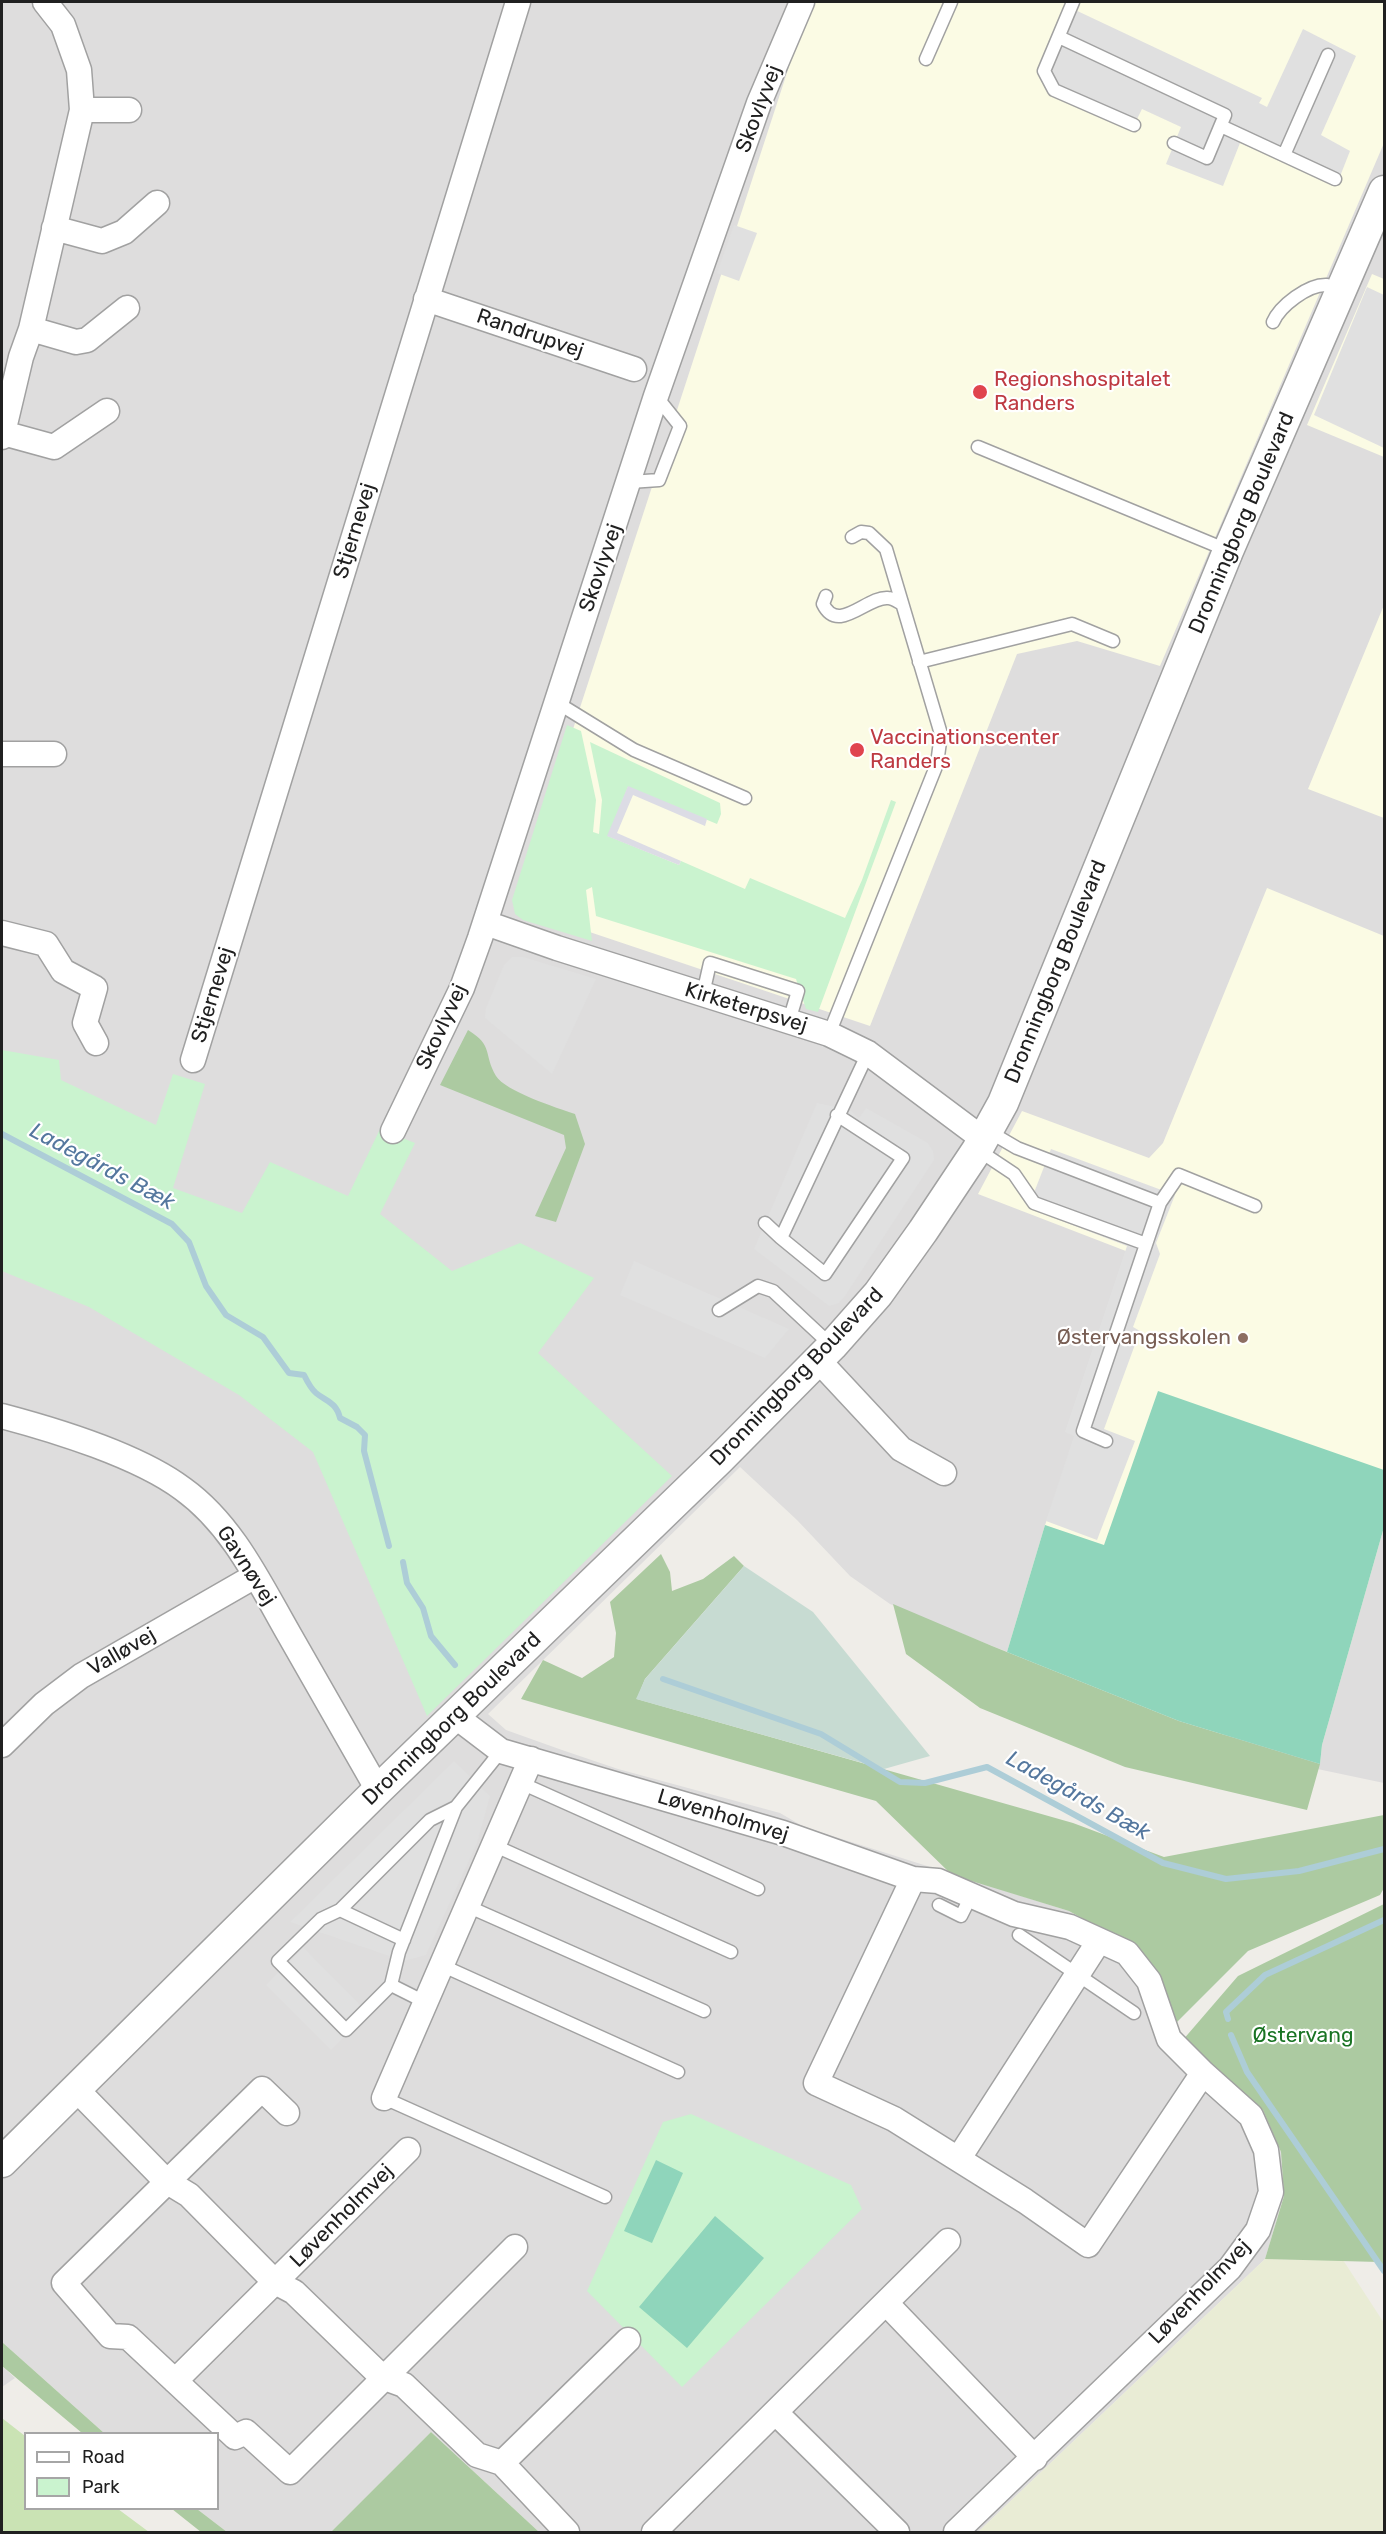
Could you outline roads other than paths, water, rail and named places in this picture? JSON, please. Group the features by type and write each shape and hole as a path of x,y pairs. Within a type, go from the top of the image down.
{"street":[{"path":"45,2 63,25 76,61 82,110 31,329 21,357 2,435 54,447 108,411"},
{"name":"Stjernevej","path":"193,1060 518,2"},
{"name":"Skovlyvej","path":"393,1131 462,988 486,923 656,396 759,103 802,2"},
{"path":"82,110 129,110"},
{"name":"Dronningborg Boulevard","path":"2,2162 378,1790 720,1459 825,1353 878,1294 982,1140 1003,1103 1228,551 1384,191"},
{"path":"54,228 102,241 124,232 156,203"},
{"name":"Randrupvej","path":"426,299 634,369"},
{"path":"31,329 76,342 87,340 127,308"},
{"path":"2,754 54,754"},
{"name":"Kirketerpsvej","path":"486,923 830,1034 868,1053 982,1140"},
{"path":"2,933 46,944 63,971 95,988 86,1023 96,1043"},
{"path":"825,1353 902,1449 944,1473"},
{"name":"Gavnøvej","path":"2,1416 93,1445 163,1475 208,1510 240,1549 378,1790"},
{"name":"Valløvej","path":"2,1745 44,1704 81,1676 255,1576"},
{"name":"Løvenholmvej","path":"456,1716 501,1751 783,1833 914,1879 938,1881 1014,1914 1070,1927 1127,1953 1149,1981 1169,2039 1203,2073 1251,2115 1266,2150 1270,2192 1258,2230 1230,2268 956,2532"},
{"path":"384,2098 531,1759"},
{"path":"914,1879 816,2083 894,2119 958,2158 1088,2245 1203,2073"},
{"path":"958,2158 1099,1941"},
{"name":"Løvenholmvej","path":"75,2088 166,2181 189,2195 275,2282 294,2292 382,2377 404,2385 477,2455 502,2463 567,2532"},
{"path":"287,2113 262,2089 64,2283 110,2336 128,2337 236,2437 246,2432 290,2472 382,2377 515,2247"},
{"name":"Løvenholmvej","path":"175,2381 408,2150"},
{"path":"654,2532 948,2241"},
{"path":"886,2303 1035,2457"},
{"path":"502,2463 628,2340"},
{"path":"776,2413 897,2532"}],"lane":[{"path":"926,59 951,2"},
{"path":"1073,2 1044,72 1054,90 1134,125"},
{"path":"1059,37 1226,116 1207,158 1174,143"},
{"path":"1284,155 1328,56"},
{"path":"1221,126 1335,179"},
{"path":"1273,322 1284,304 1318,286 1328,285 1341,292"},
{"path":"978,447 1228,551"},
{"path":"830,1034 937,764 941,734 886,549 869,533 861,532 852,537"},
{"path":"826,596 823,604 826,610 838,616 848,615 876,600 888,598 902,604"},
{"path":"919,662 1072,624 1113,641"},
{"path":"556,702 634,750 745,798"},
{"path":"781,1238 868,1053"},
{"path":"765,1223 825,1274 903,1158 837,1115"},
{"path":"982,1140 1017,1148 1160,1203"},
{"path":"982,1140 1014,1174 1034,1203 1146,1244"},
{"path":"1106,1441 1083,1431 1160,1203 1179,1175 1255,1206"},
{"path":"720,1310 758,1286 773,1291 825,1353"},
{"path":"456,1808 430,1820 340,1910 321,1919 278,1961 346,2030 391,1986 399,1952 456,1808 501,1751"},
{"path":"521,1783 758,1889"},
{"path":"493,1845 731,1952"},
{"path":"939,1905 961,1916 971,1896"},
{"path":"467,1906 704,2011"},
{"path":"340,1910 404,1940"},
{"path":"1019,1935 1134,2013"},
{"path":"441,1965 678,2072"},
{"path":"391,1986 425,2002"},
{"path":"384,2098 605,2197"}],"waterway":[{"name":"Ladegårds Bæk","path":"2,1134 172,1224 189,1242 206,1286 226,1315 263,1337 289,1373 304,1375 314,1391 334,1405 340,1418 357,1427 365,1435 364,1451 389,1546"},
{"name":"Ladegårds Bæk","path":"403,1562 407,1583 423,1608 431,1636 455,1665"},
{"name":"Ladegårds Bæk","path":"663,1679 821,1734 900,1782 925,1783 987,1767 1163,1863 1226,1879 1299,1871 1384,1849"},
{"path":"1228,2019 1226,2012 1265,1975 1384,1920"},
{"path":"1231,2035 1247,2072 1384,2271"}],"place":[{"name":"Regionshospitalet Randers","path":"980,392"},
{"name":"Vaccinationscenter Randers","path":"857,750"},
{"name":"Østervangsskolen","path":"1243,1338"}],"park label":[{"name":"Østervang","path":"1303,2036"}]}
